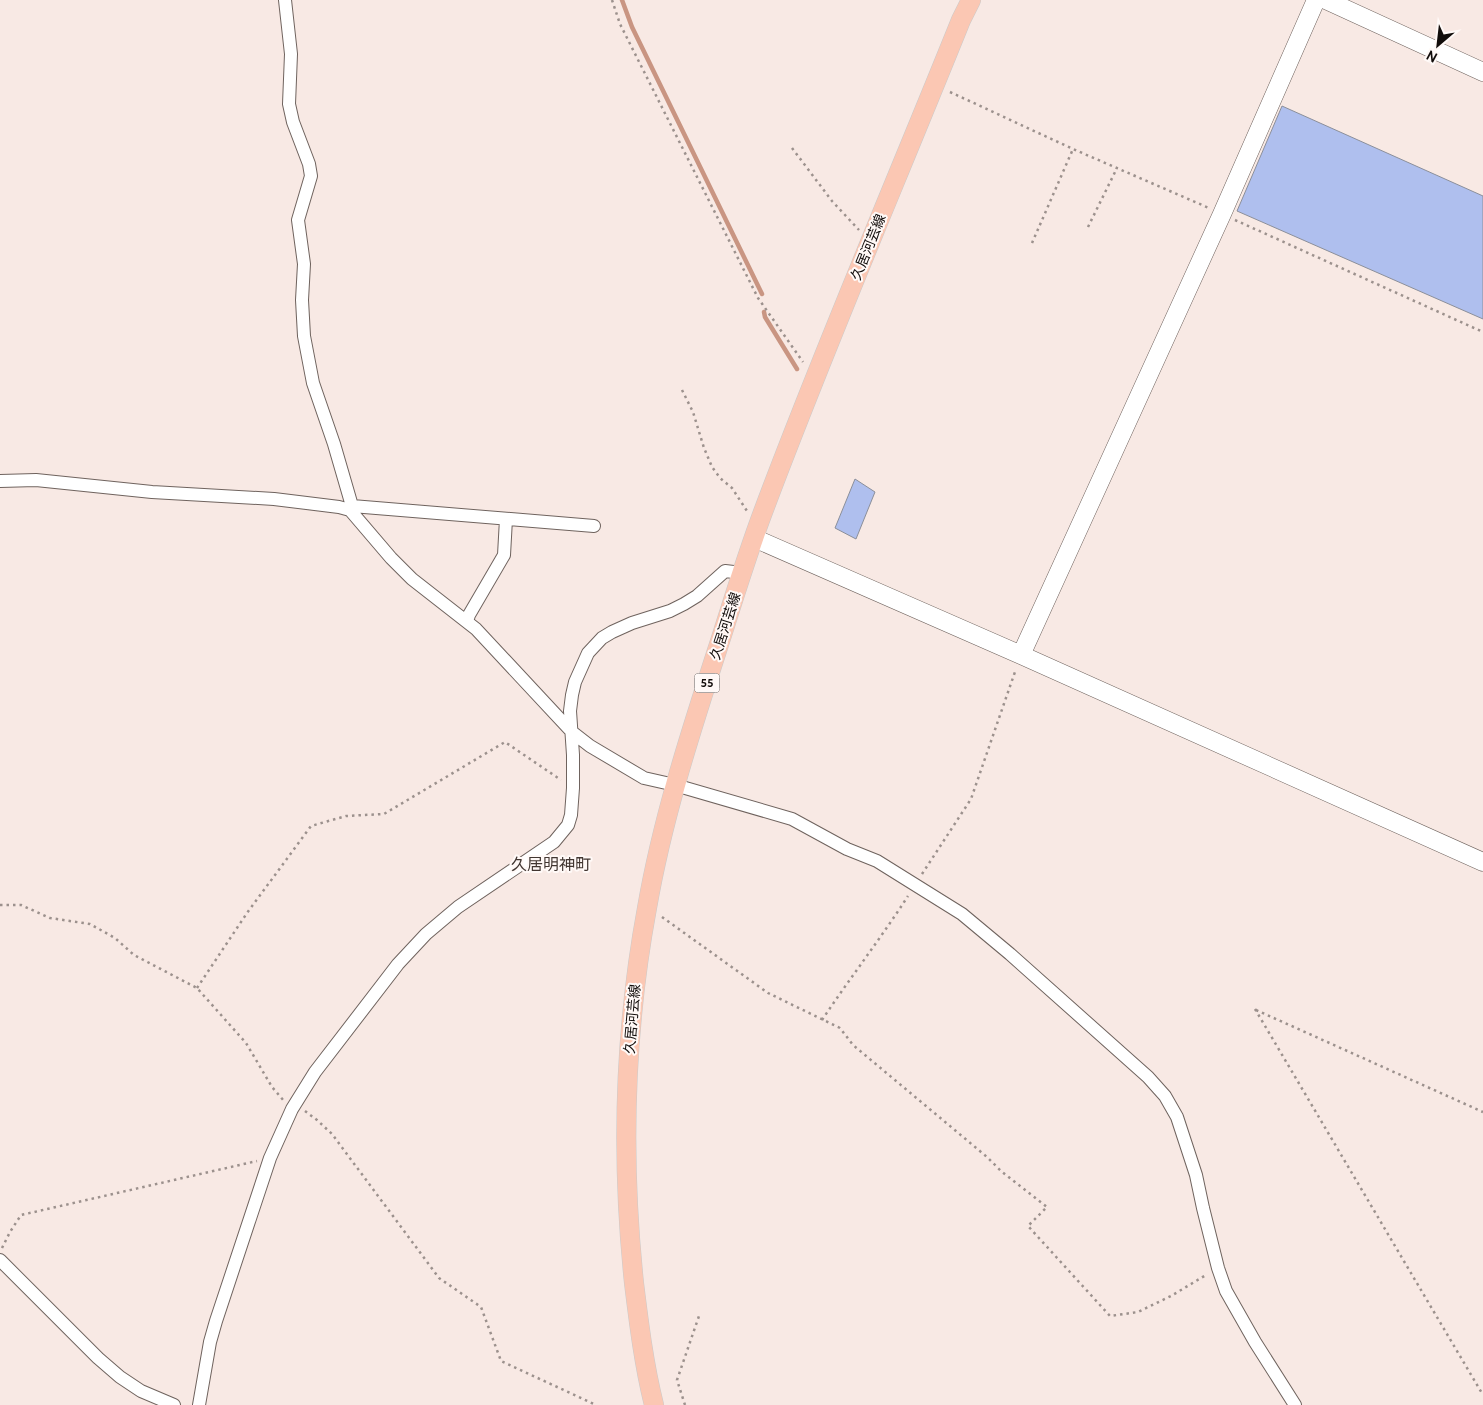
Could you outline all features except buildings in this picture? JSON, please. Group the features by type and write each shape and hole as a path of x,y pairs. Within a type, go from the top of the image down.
{"main road":[{"name":"久居河芸線","path":"654,1405 639,1325 629,1235 626,1133 631,1024 647,906 675,785 756,530 814,378 961,20 971,0"}],"street":[{"path":"285,0 291,54 289,104 293,122 309,164 311,176 298,220 304,264 302,300 304,336 313,383 334,444 351,508 391,558 412,579 476,629 572,732 590,746 644,778 675,785 792,819 847,849 877,860 962,914 1010,954 1148,1077 1165,1096 1177,1117 1196,1175 1218,1268 1226,1291 1255,1342 1295,1405"},
{"path":"1021,654 1222,214 1316,0"},
{"path":"1326,0 1483,72"},
{"path":"0,481 36,480 152,492 289,500 339,507 594,526"},
{"path":"467,621 504,556 506,519"},
{"path":"756,530 1021,654 1483,862"},
{"path":"199,1405 210,1342 216,1321 270,1158 293,1107 315,1072 369,1000 398,964 426,934 458,907 539,854 560,836 568,825 571,815 573,788 570,711 575,682 588,654 602,638 632,623 670,611 684,604 697,596 724,571 742,573"},
{"path":"1,1255 112,1371 141,1391 174,1405"}],"path":[{"path":"612,0 624,33 758,298 814,378"},
{"path":"935,85 1073,149 1483,332"},
{"path":"792,148 832,201 870,242"},
{"path":"1032,243 1073,149"},
{"path":"1088,227 1117,168"},
{"path":"682,390 693,412 712,467 720,478 732,488 747,511 756,530"},
{"path":"822,1020 884,932 971,799 1021,654"},
{"path":"197,988 247,913 311,826 346,816 384,814 505,742 573,788"},
{"path":"0,905 21,906 50,918 90,924 115,938 134,955 197,988 246,1043 272,1087 293,1107 317,1120 332,1134 439,1278 481,1307 501,1361 596,1405"},
{"path":"647,906 768,994 840,1028 854,1045 987,1157 1001,1171 1047,1207 1028,1226 1110,1316 1138,1312 1218,1268"},
{"path":"1483,1112 1255,1009 1483,1395"},
{"path":"1,1255 10,1232 21,1215 270,1158"},
{"path":"685,1405 677,1380 699,1316"}],"waterway":[{"path":"622,0 632,27 762,294"},
{"path":"764,312 765,317 797,369"}],"district":[{"name":"久居明神町","path":"551,864"}]}
